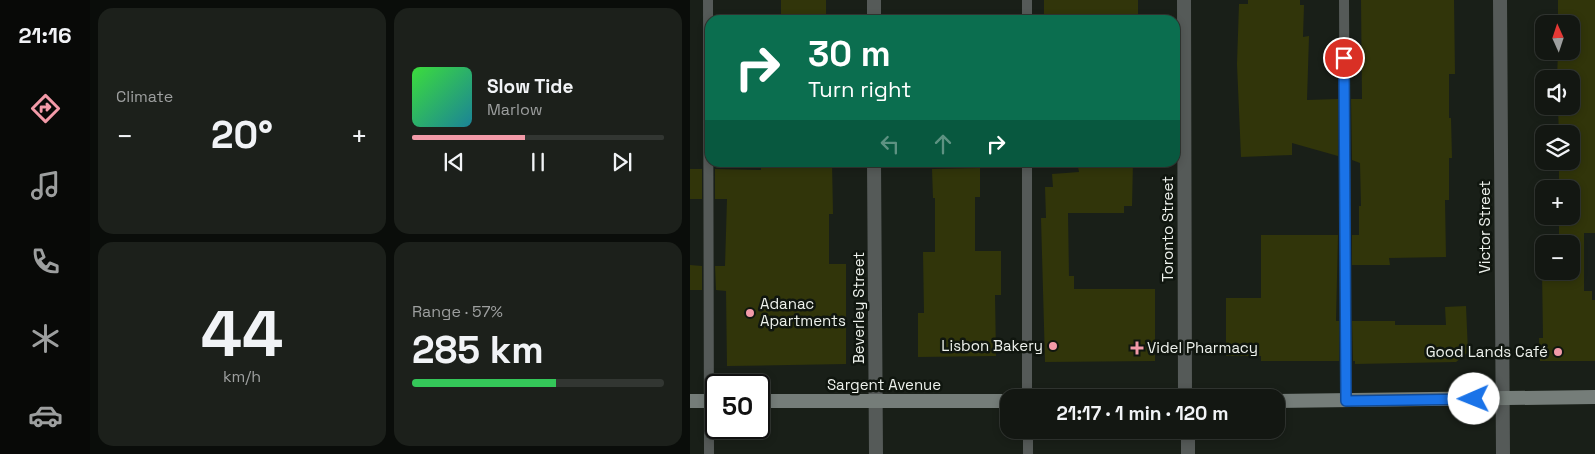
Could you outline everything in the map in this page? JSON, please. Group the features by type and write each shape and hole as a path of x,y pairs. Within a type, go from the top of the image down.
{"main road":[{"path":"1285,401 1595,397"},
{"path":"690,401 705,401"},
{"name":"Sargent Avenue","path":"770,401 1000,401"}],"street":[{"path":"874,0 874,15"},
{"name":"Toronto Street","path":"1184,0 1185,389"},
{"name":"Victor Street","path":"1500,0 1503,454"},
{"name":"Beverley Street","path":"874,167 876,454"},
{"path":"1188,439 1188,454"}],"lane":[{"path":"708,0 708,15"},
{"path":"1027,0 1027,15"},
{"path":"1344,0 1346,401"},
{"path":"710,167 713,374"},
{"path":"1027,167 1027,389"},
{"path":"709,454 710,439"},
{"path":"1028,439 1028,454"}],"building":[{"path":"781,0 826,0 826,15 781,15"},
{"path":"1044,0 1138,0 1138,15 1044,15"},
{"path":"1248,0 1300,0 1300,5 1304,5 1303,37 1309,36 1307,100 1338,99 1338,156 1292,143 1292,155 1241,157 1237,64 1239,4 1248,4"},
{"path":"1361,0 1454,0 1455,74 1449,74 1449,118 1451,118 1452,158 1449,158 1449,200 1445,200 1446,257 1389,258 1390,265 1352,265 1352,235 1359,235 1359,206 1361,206 1360,163 1352,160 1351,99 1362,99"},
{"path":"1558,0 1595,0 1595,233 1584,233 1584,291 1592,291 1592,300 1595,300 1595,361 1540,361 1539,338 1543,338 1542,280 1580,280 1580,235 1559,235 1559,225 1580,225 1580,180 1559,180 1559,170 1580,170 1580,125 1559,125 1558,115 1580,115 1580,70 1557,70 1558,60 1580,60 1580,15 1558,15"},
{"path":"761,167 832,167 833,214 829,214 829,264 846,264 846,364 727,366 726,291 716,290 715,266 725,266 727,199 715,199 715,169 761,170"},
{"path":"1078,167 1133,167 1132,206 1124,206 1124,213 1068,213 1069,276 1074,276 1074,289 1155,289 1155,361 1045,362 1041,218 1046,218 1045,187 1053,187 1052,174 1079,172"},
{"path":"980,168 980,197 975,197 975,251 1001,251 1001,295 995,295 996,356 918,357 918,313 924,313 923,252 935,252 935,198 933,198 932,169"},
{"path":"690,169 702,169 702,199 690,199"},
{"path":"1261,235 1338,235 1336,321 1339,321 1339,361 1261,361 1261,356 1226,356 1226,298 1261,298"},
{"path":"690,265 702,266 702,290 690,290"},
{"path":"1466,306 1468,352 1456,362 1355,364 1355,361 1353,361 1352,321 1395,321 1395,325 1446,325 1445,307"}],"place":[{"name":"Adanac Apartments","path":"750,313"},
{"name":"Lisbon Bakery","path":"1053,346"},
{"name":"Videl Pharmacy","path":"1137,348"},
{"name":"Good Lands Café","path":"1558,352"}],"route":[{"path":"1344,58 1346,401 1474,399"}]}
